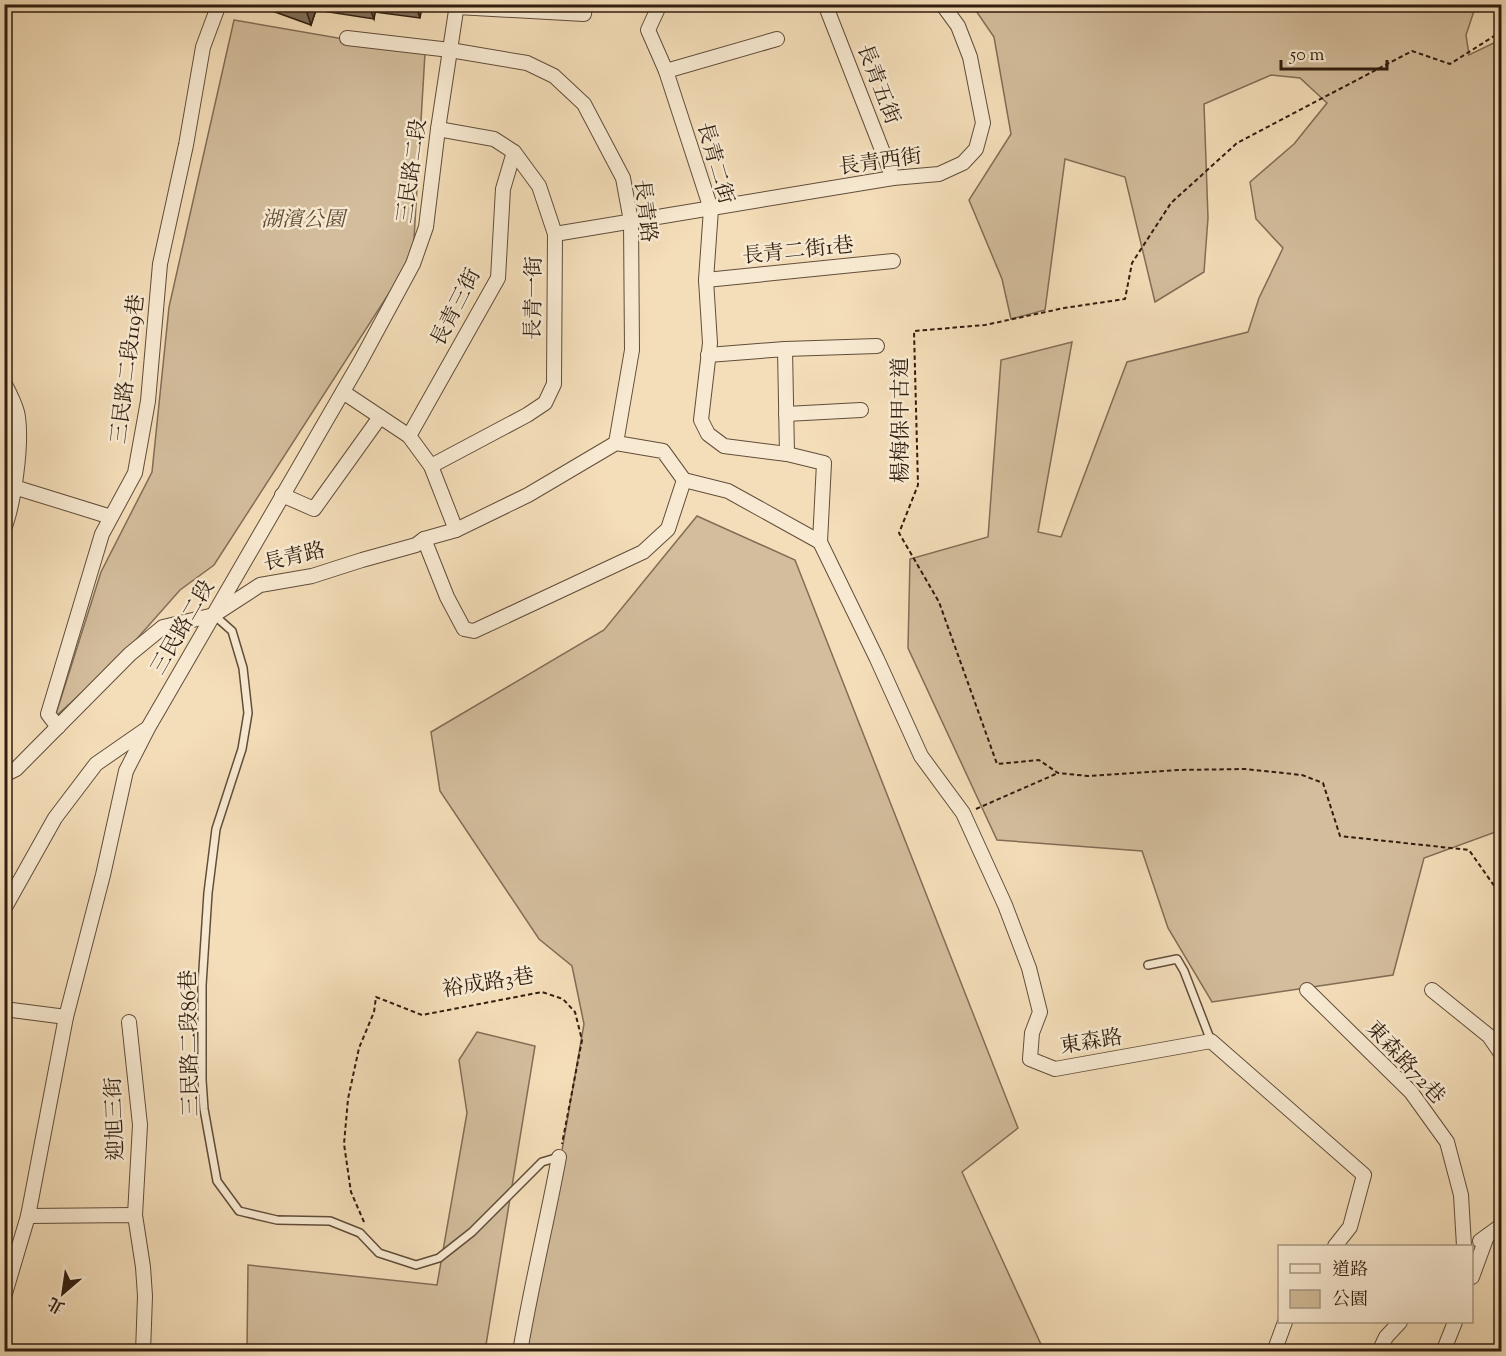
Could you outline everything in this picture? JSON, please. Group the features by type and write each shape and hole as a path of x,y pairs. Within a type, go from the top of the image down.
{"street":[{"name":"三民路二段119巷","path":"58,727 48,714 102,534 135,473 148,401 160,264 186,145 203,47 219,4"},
{"path":"457,6 584,14 585,4"},
{"name":"長青二街","path":"660,4 648,30 666,71 711,209 706,280 710,343 701,420 708,434 724,446 787,454"},
{"name":"長青五街","path":"825,4 893,178"},
{"name":"長青西街","path":"555,234 893,178 939,174 963,163 976,149 983,123 970,57 958,26 942,4"},
{"name":"三民路二段","path":"4,1297 28,1216 66,1017 103,875 126,771 148,728 343,392 413,264 426,227 457,6"},
{"name":"長青路","path":"214,615 261,585 312,576 416,545 424,539 456,530 528,495 616,443 632,350 631,221 624,178 584,104 554,76 527,63 450,50 347,38"},
{"path":"666,71 777,39"},
{"name":"長青一街","path":"431,466 545,403 554,384 555,234 539,186 514,152 494,139 438,129"},
{"name":"長青三街","path":"409,436 498,278 503,189 514,152"},
{"name":"長青二街1巷","path":"706,280 893,261"},
{"path":"708,355 877,346"},
{"path":"616,443 663,451 684,480 728,491 820,542 824,463 787,454 785,350"},
{"path":"4,382 18,416 17,457 11,512 4,530"},
{"path":"343,392 409,436 431,466 456,530"},
{"path":"786,414 861,410"},
{"path":"282,495 314,509 380,417"},
{"path":"424,539 447,597 464,629 474,631 643,552 668,529 684,480"},
{"path":"14,487 111,517"},
{"name":"東森路","path":"820,542 921,756 963,813 1005,905 1029,968 1040,1012 1032,1034 1030,1059 1055,1069 1211,1041"},
{"path":"4,775 16,769 130,654 163,627 214,615"},
{"path":"4,909 55,818 96,764 148,728"},
{"name":"東森路72巷","path":"1306,990 1411,1092 1447,1142 1461,1195 1464,1245"},
{"path":"1432,990 1489,1036 1502,1055"},
{"path":"4,1009 66,1017"},
{"name":"迎旭三街","path":"129,1022 140,1125 135,1215 145,1296 143,1352"},
{"path":"1211,1041 1364,1175 1350,1227 1336,1245"},
{"path":"520,1352 530,1292 560,1157"},
{"path":"28,1216 135,1215"},
{"path":"1473,1247 1502,1225"},
{"path":"1473,1274 1487,1236"},
{"path":"1274,1352 1285,1323"},
{"path":"1378,1352 1386,1336 1399,1323"},
{"path":"1443,1352 1455,1323"}],"lane":[{"name":"三民路二段86巷","path":"214,615 232,631 243,668 248,713 242,749 216,829 208,893 202,985 202,1080 204,1109 217,1181 239,1210 277,1220 330,1221 360,1233 379,1253 416,1265 438,1258 472,1232 542,1162 560,1157"},
{"path":"1148,965 1176,959 1184,971 1211,1041"}],"path":[{"name":"楊梅保甲古道","path":"1502,31 1450,64 1412,51 1237,143 1171,203 1132,263 1125,299 1064,308 985,325 914,331 918,484 899,533 939,602 997,764 1039,760 1058,773 1088,776 1177,770 1245,769 1302,775 1323,783 1340,836 1469,850 1502,897"},
{"path":"963,813 1058,773"},
{"name":"裕成路3巷","path":"360,1233 365,1220 351,1192 344,1144 348,1099 359,1048 374,1012 376,998 422,1015 542,992 563,999 574,1012 582,1040 560,1157"}],"green space":[{"path":"972,5 1476,5 1466,35 1469,55 1502,39 1501,830 1424,858 1393,975 1212,1002 1168,928 1142,851 997,840 908,648 910,559 988,537 1001,360 1072,342 1038,532 1061,537 1127,362 1248,332 1259,298 1283,248 1256,219 1250,182 1294,144 1327,103 1300,78 1271,75 1204,104 1208,218 1204,272 1155,302 1125,177 1065,159 1045,310 1011,319 1002,279 969,200 1011,134 994,37"},
{"name":"湖濱公園","path":"234,20 425,53 413,256 214,565 180,590 119,659 55,717 101,572 152,472 169,307"},
{"path":"697,516 795,560 1018,1128 962,1172 1044,1351 527,1351 584,1024 572,966 539,939 440,791 431,732 604,630"},
{"path":"477,1032 535,1046 485,1351 247,1352 248,1265 437,1285 467,1113 459,1060"}]}
